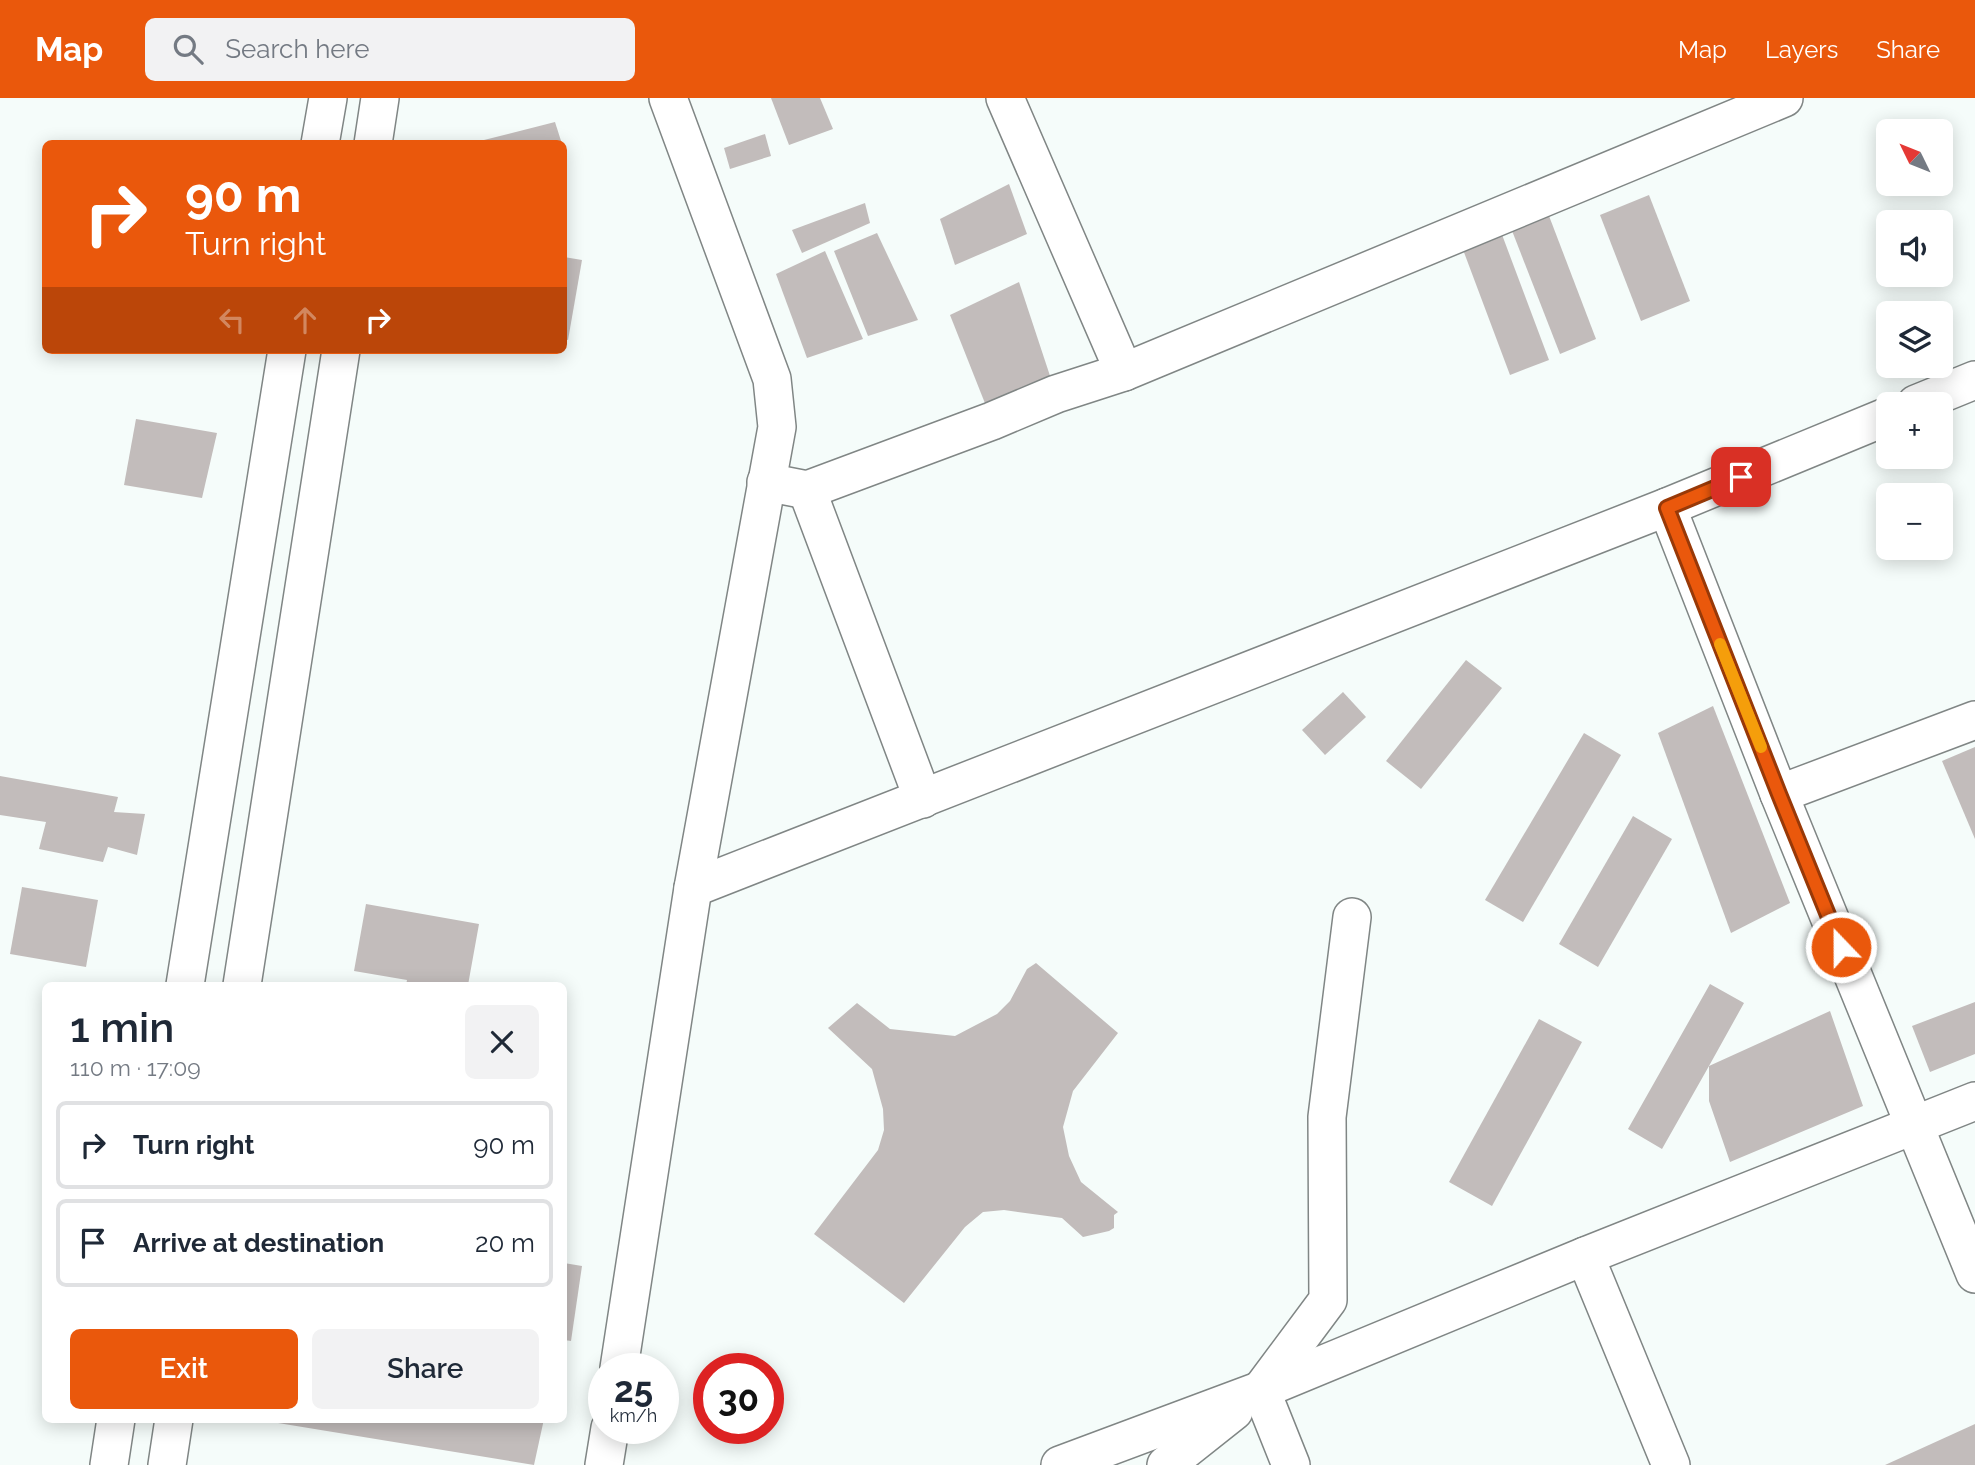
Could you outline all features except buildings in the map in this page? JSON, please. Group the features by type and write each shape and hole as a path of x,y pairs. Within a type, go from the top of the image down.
{"street":[{"path":"321,140 328,98"},
{"path":"374,140 380,98"},
{"path":"621,1353 693,888 777,427 772,379 668,98"},
{"path":"1005,98 1124,372"},
{"path":"766,482 807,490 992,421 1056,394 1124,372 1784,98"},
{"path":"185,982 286,354"},
{"path":"242,982 340,354"},
{"path":"1946,392 1975,380"},
{"path":"693,888 1667,508 1876,421"},
{"path":"807,490 923,799"},
{"path":"1667,508 1779,794 1975,1274"},
{"path":"1779,794 1975,720"},
{"path":"1166,1465 1261,1390 1328,1300 1327,1117 1352,917"},
{"path":"1060,1465 1261,1390 1585,1256 1975,1101"},
{"path":"1585,1256 1671,1465"},
{"path":"1261,1390 1291,1465"},
{"path":"109,1465 115,1423"},
{"path":"167,1465 173,1423"},
{"path":"604,1465 607,1444"}],"slow traffic":[{"path":"1720,644 1761,747"}],"route":[{"path":"1741,477 1667,508 1841,947"}]}
